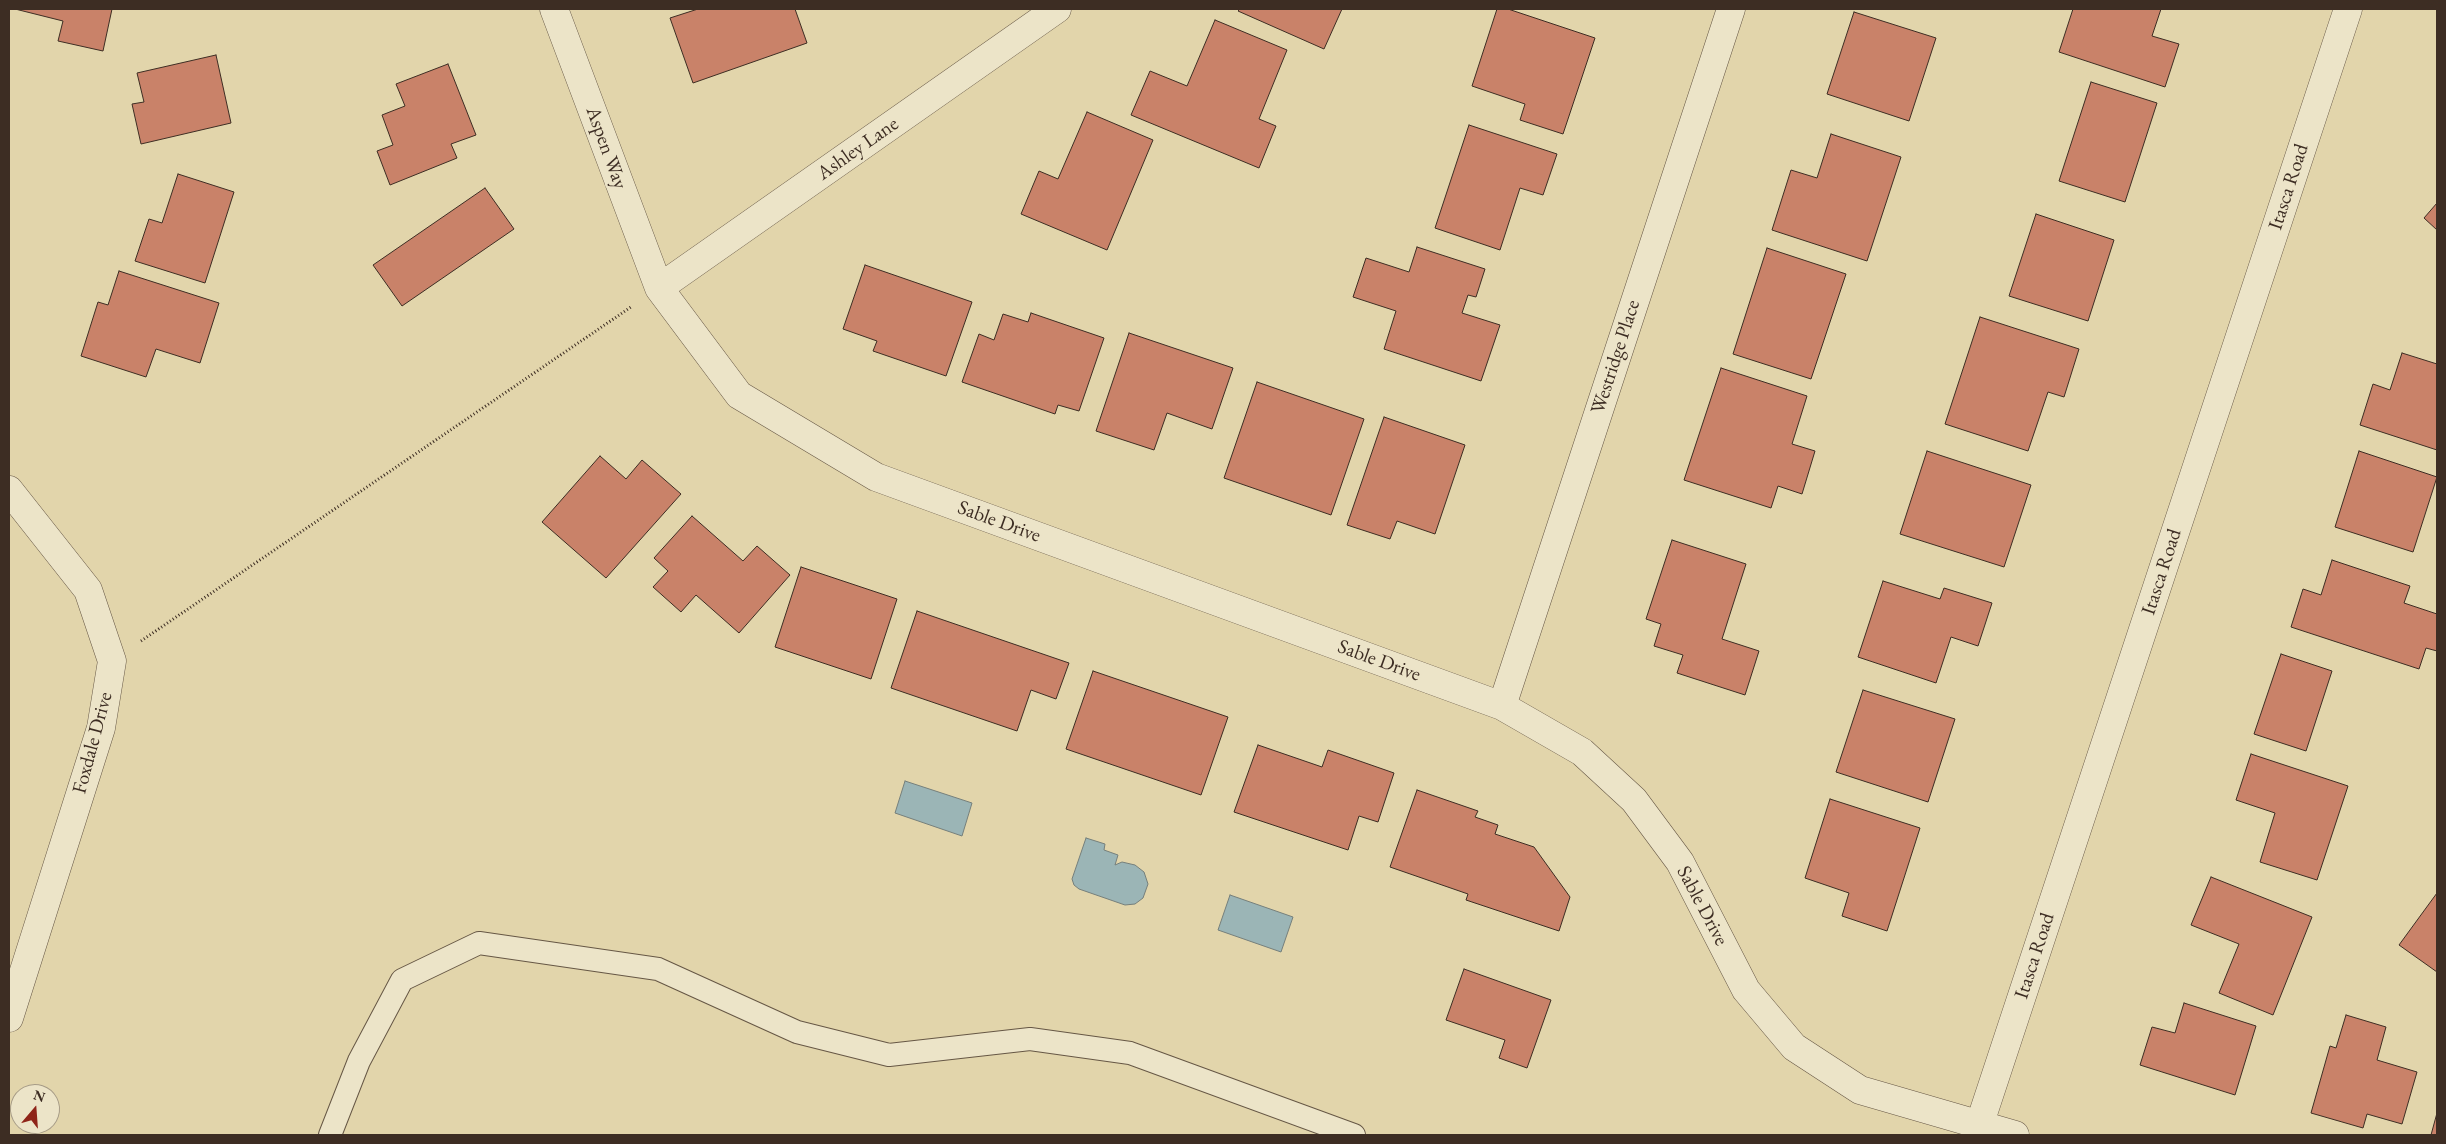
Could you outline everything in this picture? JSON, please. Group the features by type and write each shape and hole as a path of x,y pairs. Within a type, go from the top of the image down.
{"street":[{"name":"Aspen Way","path":"554,9 659,288"},
{"name":"Ashley Lane","path":"659,288 1057,9"},
{"name":"Westridge Place","path":"1502,706 1731,9"},
{"name":"Itasca Road","path":"1977,1130 2348,9"},
{"name":"Sable Drive","path":"659,288 739,395 876,477 1502,706 1582,752 1634,800 1680,862 1746,990 1794,1047 1860,1090 1977,1130 2015,1135"},
{"name":"Foxdale Drive","path":"9,490 88,590 112,661 101,728 9,1018"}],"lane":[{"path":"330,1135 359,1061 402,980 479,944 658,969 797,1032 889,1055 1030,1039 1130,1053 1354,1135"}],"path":[{"path":"112,661 659,288"}],"water":[{"path":"905,781 972,803 962,836 895,813"},
{"path":"1086,838 1105,844 1104,850 1118,855 1115,865 1122,862 1135,865 1144,872 1148,884 1143,898 1135,904 1125,905 1079,889 1074,885 1072,879"},
{"path":"1230,895 1293,917 1281,952 1218,930"}],"building":[{"path":"15,9 112,9 103,51 58,41 63,21"},
{"path":"698,9 795,9 807,43 693,83 670,18"},
{"path":"1240,9 1342,9 1324,49 1238,11"},
{"path":"1497,9 1508,9 1595,38 1563,134 1520,120 1525,104 1472,86"},
{"path":"2073,9 2161,9 2152,36 2179,44 2165,87 2059,52"},
{"path":"1854,12 1936,38 1909,121 1827,94"},
{"path":"1215,20 1287,50 1259,119 1276,126 1259,168 1131,115 1150,71 1187,86"},
{"path":"216,55 231,123 141,144 132,104 144,102 137,73"},
{"path":"448,64 476,135 451,144 457,158 390,185 377,151 393,145 382,115 405,106 396,84"},
{"path":"2091,82 2157,103 2125,202 2059,181"},
{"path":"1087,112 1153,140 1107,250 1021,214 1039,171 1058,179"},
{"path":"1469,125 1557,154 1543,195 1520,188 1500,250 1435,228"},
{"path":"1831,134 1901,157 1867,261 1772,230 1791,170 1817,178"},
{"path":"178,174 234,192 205,283 135,261 149,219 162,223"},
{"path":"485,188 514,229 402,306 373,265"},
{"path":"2437,203 2437,230 2424,218"},
{"path":"2036,214 2114,240 2088,321 2009,296"},
{"path":"1417,247 1485,269 1476,297 1468,295 1462,313 1500,325 1481,381 1384,349 1396,311 1353,297 1366,258 1409,272"},
{"path":"1767,248 1846,274 1811,379 1733,354"},
{"path":"865,265 972,302 946,376 873,351 877,341 843,329"},
{"path":"119,271 219,303 200,363 156,349 146,377 81,356 98,302 108,305"},
{"path":"1031,313 1104,338 1079,411 1058,405 1055,414 962,382 979,334 994,340 1003,314 1028,322"},
{"path":"1980,317 2079,349 2064,397 2048,392 2028,451 1945,424"},
{"path":"1129,333 1233,368 1212,429 1167,413 1154,450 1096,431"},
{"path":"2402,353 2437,364 2437,450 2360,425 2373,384 2390,390"},
{"path":"1721,368 1807,396 1792,444 1815,451 1802,494 1778,486 1771,508 1684,480"},
{"path":"1257,382 1364,419 1331,515 1224,478"},
{"path":"1384,417 1465,445 1435,534 1397,521 1390,539 1347,525"},
{"path":"1927,451 2031,485 2004,567 1900,534"},
{"path":"2359,451 2437,477 2413,552 2335,527"},
{"path":"600,456 626,479 642,460 681,494 606,578 542,522"},
{"path":"692,516 743,561 757,546 790,575 739,633 696,595 681,612 653,587 668,571 654,558"},
{"path":"1672,540 1746,564 1722,639 1759,651 1745,695 1677,673 1683,655 1654,646 1661,624 1646,619"},
{"path":"2332,560 2410,586 2404,603 2437,614 2437,651 2426,648 2419,669 2291,627 2303,589 2321,595"},
{"path":"801,567 897,599 871,679 775,647"},
{"path":"1883,581 1940,599 1944,588 1992,603 1978,646 1951,637 1936,683 1858,657"},
{"path":"917,611 1069,663 1056,699 1031,690 1017,731 891,688"},
{"path":"2281,654 2332,671 2306,751 2254,734"},
{"path":"1093,671 1228,717 1201,795 1066,749"},
{"path":"1863,690 1955,719 1928,802 1836,772"},
{"path":"1258,745 1322,767 1328,750 1394,773 1378,822 1359,816 1348,850 1234,812"},
{"path":"2251,754 2348,786 2317,880 2260,862 2275,813 2236,800"},
{"path":"1417,790 1478,811 1475,817 1498,825 1495,834 1534,847 1570,897 1559,931 1466,900 1468,894 1390,867"},
{"path":"1830,799 1920,828 1887,931 1842,916 1849,893 1805,878"},
{"path":"2211,877 2312,917 2273,1015 2219,993 2239,944 2191,925"},
{"path":"2437,893 2437,972 2399,945"},
{"path":"1464,969 1551,1000 1527,1068 1499,1058 1505,1040 1446,1020"},
{"path":"2184,1003 2256,1026 2235,1095 2140,1065 2152,1027 2175,1033"},
{"path":"2346,1015 2386,1027 2377,1060 2417,1072 2402,1124 2367,1114 2363,1128 2311,1113 2330,1046 2336,1048"},
{"path":"2437,1113 2437,1135 2431,1135"}]}
